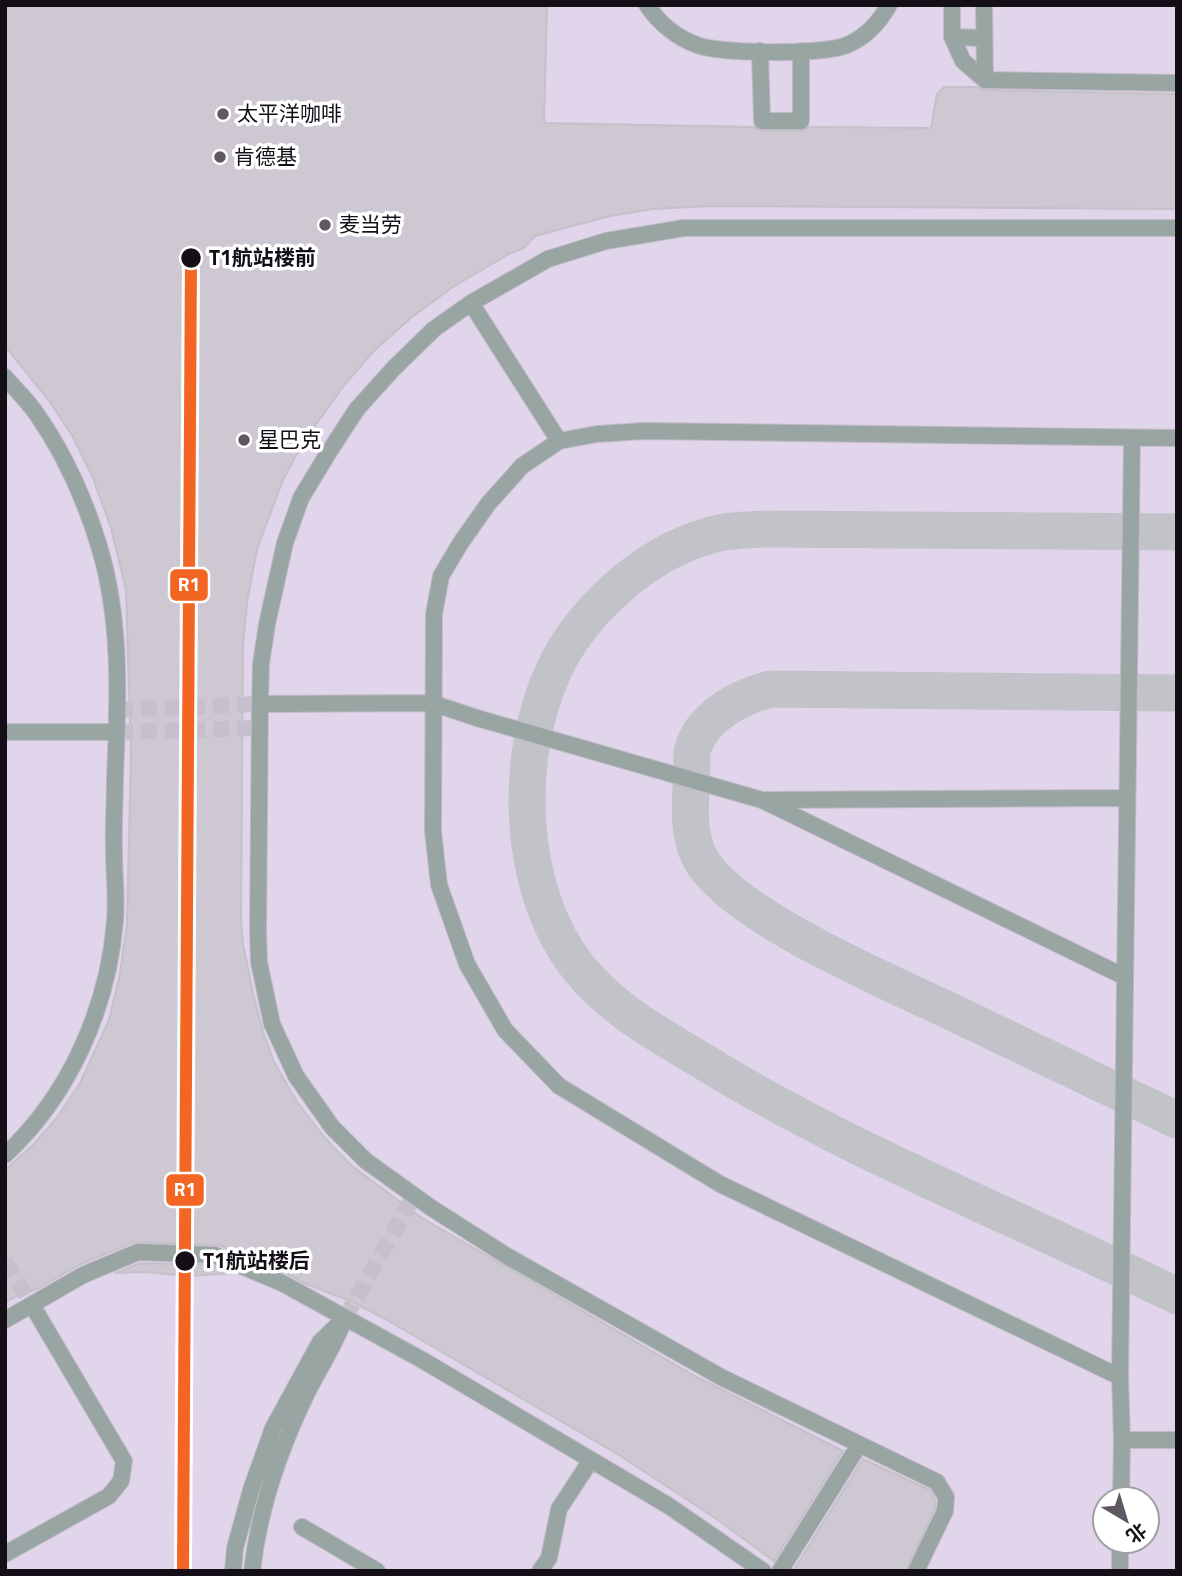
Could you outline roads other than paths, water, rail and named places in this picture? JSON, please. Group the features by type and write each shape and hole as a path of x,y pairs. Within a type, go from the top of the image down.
{"lane":[{"path":"647,5 671,31 698,46 713,50 760,51 831,50 859,39 881,19 889,5"},
{"path":"984,5 985,80"},
{"path":"952,8 952,37 963,61 985,80 1177,83"},
{"path":"952,37 983,38"},
{"path":"760,51 762,121 801,121 802,51"},
{"path":"916,1571 945,1511 946,1497 937,1482 721,1377 507,1256 433,1209 366,1161 332,1127 296,1076 272,1024 261,973 257,931 261,664 275,580 285,542 302,498 357,410 393,369 434,329 471,303 548,259 606,241 684,228 1177,229"},
{"path":"471,303 559,441"},
{"path":"5,377 36,413 72,473 99,547 113,608 118,666 113,848 115,920 104,985 83,1044 60,1092 24,1138 5,1155"},
{"path":"1120,1377 719,1184 559,1086 505,1030 467,964 439,885 433,831 434,614 441,576 488,504 522,466 559,441 597,434 644,431 1177,438"},
{"path":"1121,1485 1120,1377 1132,438"},
{"path":"260,704 432,703 762,800 1125,976"},
{"path":"5,732 117,732"},
{"path":"762,800 1126,798"},
{"path":"5,1320 83,1275 138,1252 215,1255 282,1283 424,1361 669,1506 763,1571"},
{"path":"5,1554 109,1496 121,1481 124,1461 32,1305"},
{"path":"233,1571 235,1548 251,1490 273,1428 320,1342 345,1318"},
{"path":"252,1571 266,1497 288,1435 332,1350 345,1318"},
{"path":"1122,1440 1177,1440"},
{"path":"780,1571 859,1446"},
{"path":"540,1571 549,1558 559,1509 591,1460"},
{"path":"302,1527 377,1571"}],"tunnel":[{"path":"117,710 260,704"},
{"path":"117,732 259,728"},
{"path":"345,1318 414,1196"},
{"path":"5,1261 32,1305"}],"place":[{"name":"太平洋咖啡","path":"223,114"},
{"name":"肯德基","path":"220,157"},
{"name":"麦当劳","path":"325,225"},
{"name":"T1航站楼前","path":"191,258"},
{"name":"星巴克","path":"244,440"},
{"name":"T1航站楼后","path":"185,1261"}]}
